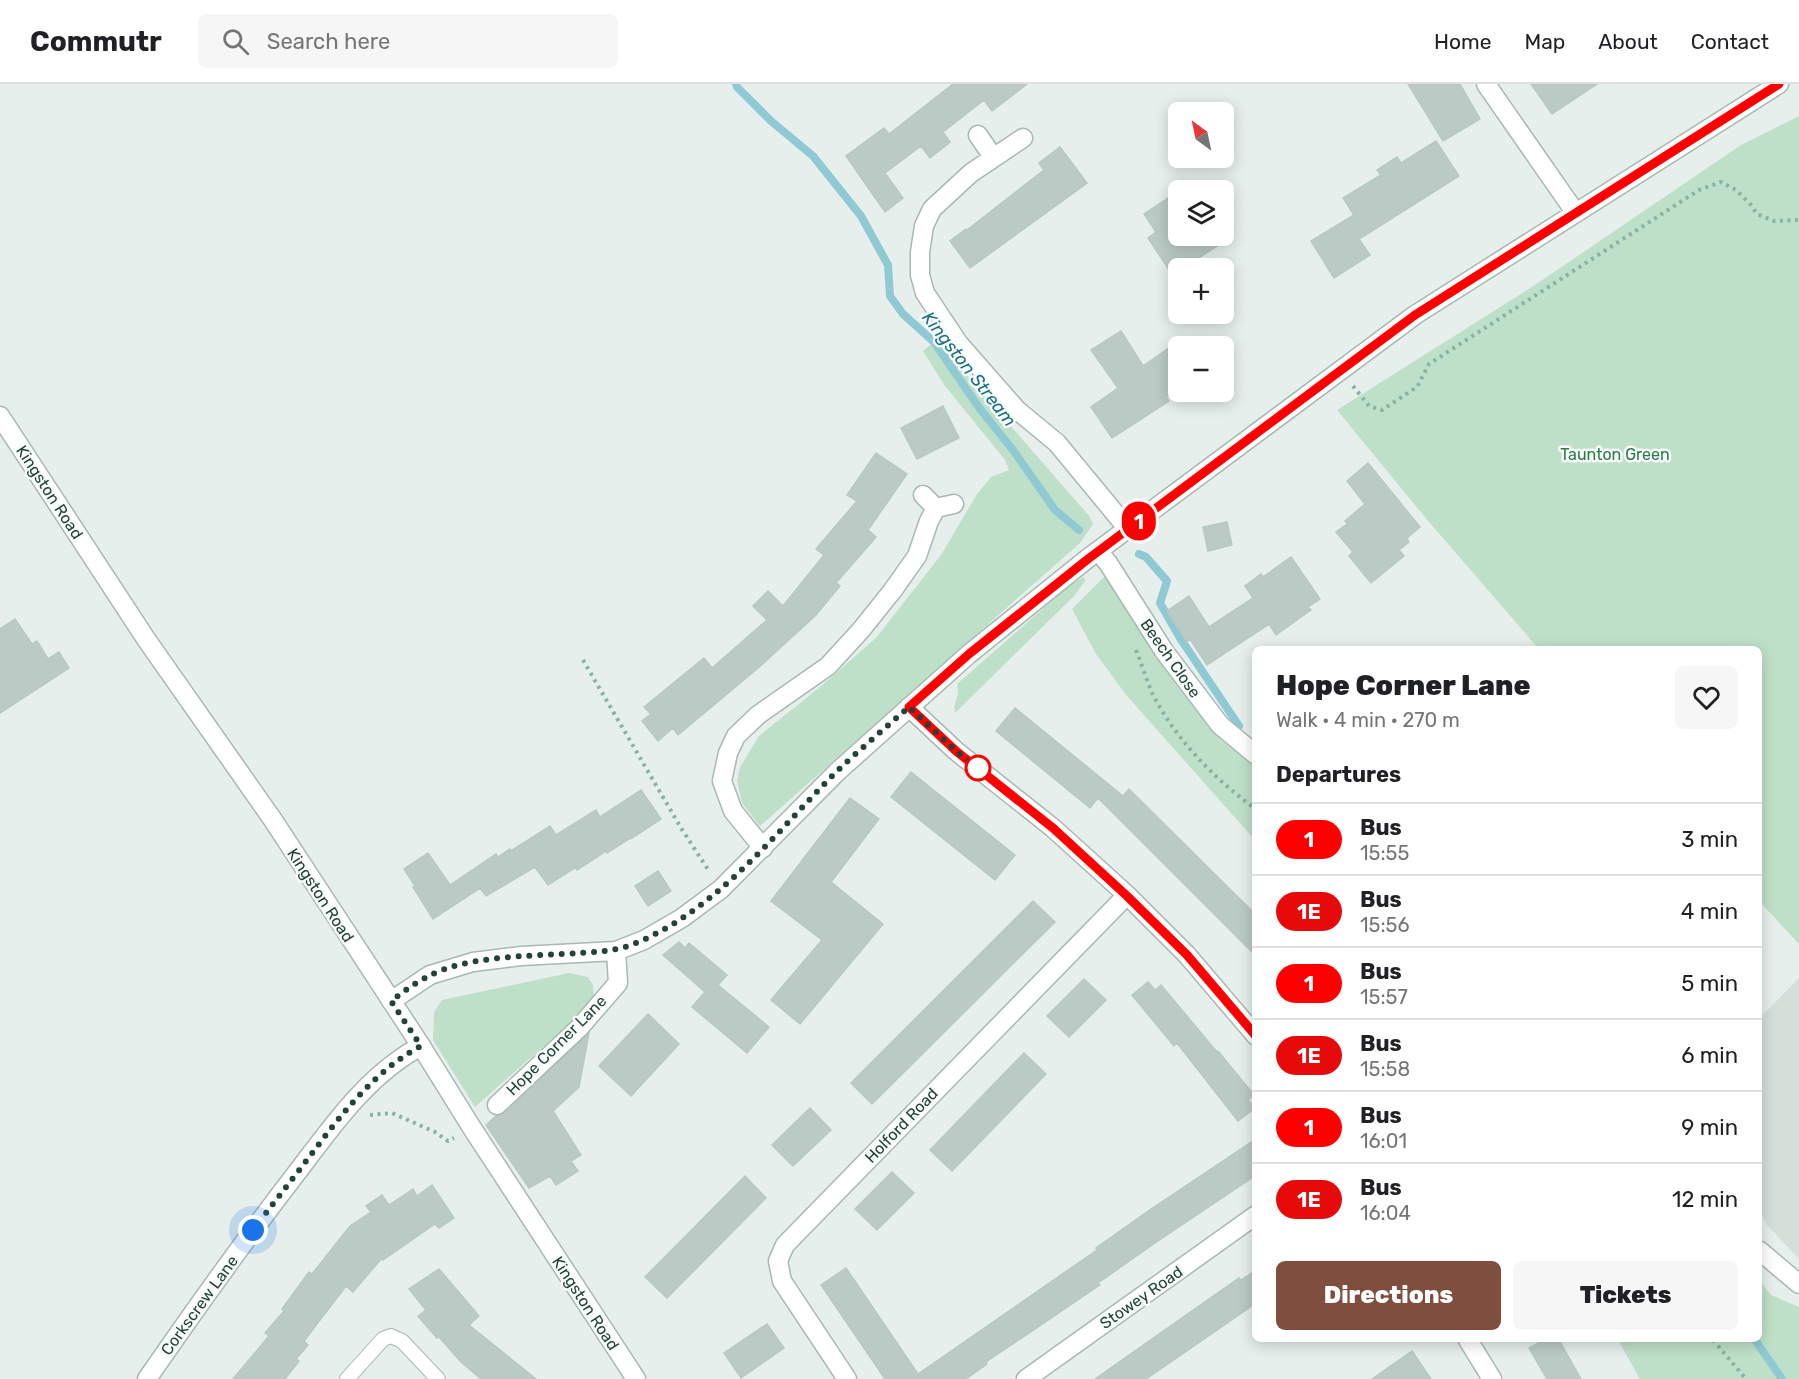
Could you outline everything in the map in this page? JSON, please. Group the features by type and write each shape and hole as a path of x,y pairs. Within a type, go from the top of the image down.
{"street":[{"path":"1486,84 1575,212"},
{"path":"391,1001 430,975 473,962 521,956 616,951 644,940 682,918 721,889 837,772 969,654 1098,551 1415,315 1779,84"},
{"path":"978,135 993,157"},
{"path":"1023,138 993,157 948,192 932,209 924,226 920,252 920,275 925,293 959,344 1017,410 1057,443 1128,529"},
{"name":"Kingston Road","path":"0,416 146,639 273,820 636,1379"},
{"path":"763,848 733,811 723,781 728,753 736,736 758,715 828,666 893,590 917,556 945,506 923,495"},
{"name":"Beech Close","path":"1098,551 1164,651 1220,725 1252,752"},
{"path":"909,707 956,751 1053,828 1127,896 1187,955 1252,1031"},
{"name":"Holford Road","path":"847,1379 782,1281 778,1261 785,1245 882,1143 1127,896"},
{"name":"Hope Corner Lane","path":"497,1105 579,1028 618,984 616,951"},
{"name":"Corkscrew Lane","path":"147,1379 201,1301 334,1124 374,1079 421,1046"},
{"name":"Stowey Road","path":"1026,1379 1252,1218"},
{"path":"1762,1253 1799,1284"},
{"path":"1469,1342 1490,1378"}],"lane":[{"path":"347,1379 383,1339 392,1336 402,1341 438,1379"}],"path":[{"path":"1342,370 1369,406 1382,410 1389,408 1417,387 1429,364 1699,190 1721,182 1736,190 1751,204 1757,214 1774,221 1799,220"},
{"path":"1132,641 1154,695 1177,735 1205,765 1252,806"},
{"path":"583,660 681,828 721,889"},
{"path":"366,1116 392,1113 435,1132 448,1141 472,1128"},
{"path":"1715,1342 1746,1379"}],"shaded area":[{"path":"1799,978 1799,1259 1767,1225 1762,1215 1762,1016"}],"green space":[{"name":"Taunton Green","path":"1799,116 1799,944 1762,904 1762,646 1536,646 1429,522 1337,410 1532,287 1741,145"},
{"path":"936,340 1090,517 1093,524 1080,543 760,826 742,803 737,781 740,767 759,736 876,638 941,555 977,494 991,477 1009,470 1005,460 945,386 923,351"},
{"path":"1107,574 1166,671 1221,740 1252,761 1252,837 1127,696 1096,654 1072,609"},
{"path":"1084,577 1085,581 1075,595 955,713 957,684 1070,585"},
{"path":"569,973 588,977 593,985 594,998 580,1014 475,1107 433,1040 434,1012 442,1000"},
{"path":"1762,1284 1771,1295 1799,1307 1799,1379 1640,1379 1619,1342 1762,1342"}],"building":[{"path":"953,84 1027,84 992,111 984,100 943,132 950,142 930,158 921,146 885,173 903,198 885,212 846,156 884,128 889,134"},
{"path":"1408,84 1460,84 1480,119 1443,141"},
{"path":"1531,84 1597,84 1552,114"},
{"path":"1436,141 1459,176 1359,239 1370,255 1334,278 1311,241 1354,215 1343,198 1381,175 1377,170 1397,157 1401,163"},
{"path":"1060,147 1087,183 970,268 950,241 1044,170 1039,163"},
{"path":"1168,198 1168,246 1217,246 1199,258 1168,258 1168,268 1148,238 1156,232 1144,214"},
{"path":"1121,331 1143,366 1168,349 1168,396 1166,397 1168,402 1112,438 1091,407 1118,388 1091,350"},
{"path":"943,406 959,438 917,459 901,428"},
{"path":"876,453 907,474 868,530 876,537 836,583 840,586 816,615 757,669 678,735 673,728 658,741 642,721 651,714 644,707 704,658 712,668 767,620 753,606 768,591 783,606 824,555 816,549 857,501 847,495"},
{"path":"1368,463 1420,527 1407,538 1409,542 1399,550 1404,556 1371,583 1349,556 1353,552 1336,532 1347,524 1345,521 1365,504 1347,481"},
{"path":"1227,522 1232,545 1208,551 1203,527"},
{"path":"1291,557 1320,599 1308,607 1311,610 1276,635 1269,624 1207,665 1190,639 1187,642 1167,611 1189,596 1209,627 1253,598 1245,586 1261,574 1263,577"},
{"path":"15,619 32,644 37,641 48,659 59,652 69,668 0,713 0,629"},
{"path":"1015,708 1123,796 1129,789 1252,911 1252,952 1098,798 1090,808 996,731"},
{"path":"911,772 1015,855 995,880 891,797"},
{"path":"641,790 661,819 607,853 606,851 577,870 576,867 548,885 535,867 486,896 480,888 433,919 404,869 428,853 450,885 496,854 498,857 510,849 511,851 550,826 556,835 596,810 600,817"},
{"path":"850,798 879,819 831,882 883,924 800,1024 771,1000 822,940 771,901"},
{"path":"658,871 671,891 648,906 635,886"},
{"path":"1033,901 1055,922 872,1104 851,1083"},
{"path":"679,942 685,948 689,943 727,975 718,985 769,1027 747,1053 692,1007 705,992 663,955"},
{"path":"1084,979 1106,1000 1069,1037 1047,1016"},
{"path":"1148,982 1155,990 1161,985 1252,1093 1252,1097 1248,1100 1252,1105 1252,1110 1238,1121 1177,1043 1174,1046 1132,995"},
{"path":"648,1014 679,1044 631,1096 599,1066"},
{"path":"589,1033 579,1087 553,1111 581,1155 571,1161 578,1171 556,1185 550,1176 529,1188 486,1125 496,1116 505,1113"},
{"path":"1024,1053 1046,1074 952,1171 930,1150"},
{"path":"810,1108 831,1130 793,1166 772,1145"},
{"path":"1252,1142 1252,1178 1098,1283 1100,1285 986,1362 987,1364 966,1379 885,1379 821,1285 846,1268 918,1374 1097,1250 1096,1248"},
{"path":"892,1172 914,1193 877,1230 855,1209"},
{"path":"745,1176 766,1198 667,1298 645,1277"},
{"path":"432,1185 454,1218 439,1228 435,1224 383,1260 382,1258 353,1292 346,1286 304,1341 308,1345 296,1359 299,1361 285,1379 233,1379 269,1336 265,1333 284,1311 282,1309 309,1272 312,1274 350,1226 371,1212 366,1206 382,1195 389,1205 413,1189 417,1196"},
{"path":"439,1269 479,1316 469,1325 536,1379 481,1379 461,1362 439,1337 437,1338 418,1316 426,1310 409,1289"},
{"path":"1252,1273 1252,1306 1146,1379 1095,1379 1239,1278 1241,1280"},
{"path":"767,1324 784,1348 741,1378 724,1353"},
{"path":"1540,1342 1560,1342 1581,1379 1547,1379 1529,1348"},
{"path":"1412,1351 1431,1379 1372,1379"}],"waterway":[{"name":"Kingston Stream","path":"736,84 771,121 813,156 861,216 888,265 890,296 903,314 934,342 980,409 1013,450 1055,510 1079,530"},
{"name":"Kingston Stream","path":"1139,554 1146,557 1167,581 1160,603 1180,638 1239,726"},
{"name":"Kingston Stream","path":"1756,1342 1782,1379"}],"bus line":[{"name":"1","path":"1252,1031 1187,955 1127,896 1053,828 956,751 909,707 969,654 1088,559 1415,315 1779,84"}],"route":[{"path":"253,1230 334,1124 374,1079 421,1046 391,1001 407,989 430,975 473,962 521,956 616,951 644,940 682,918 721,889 837,772 909,707 956,751 978,768"}]}
